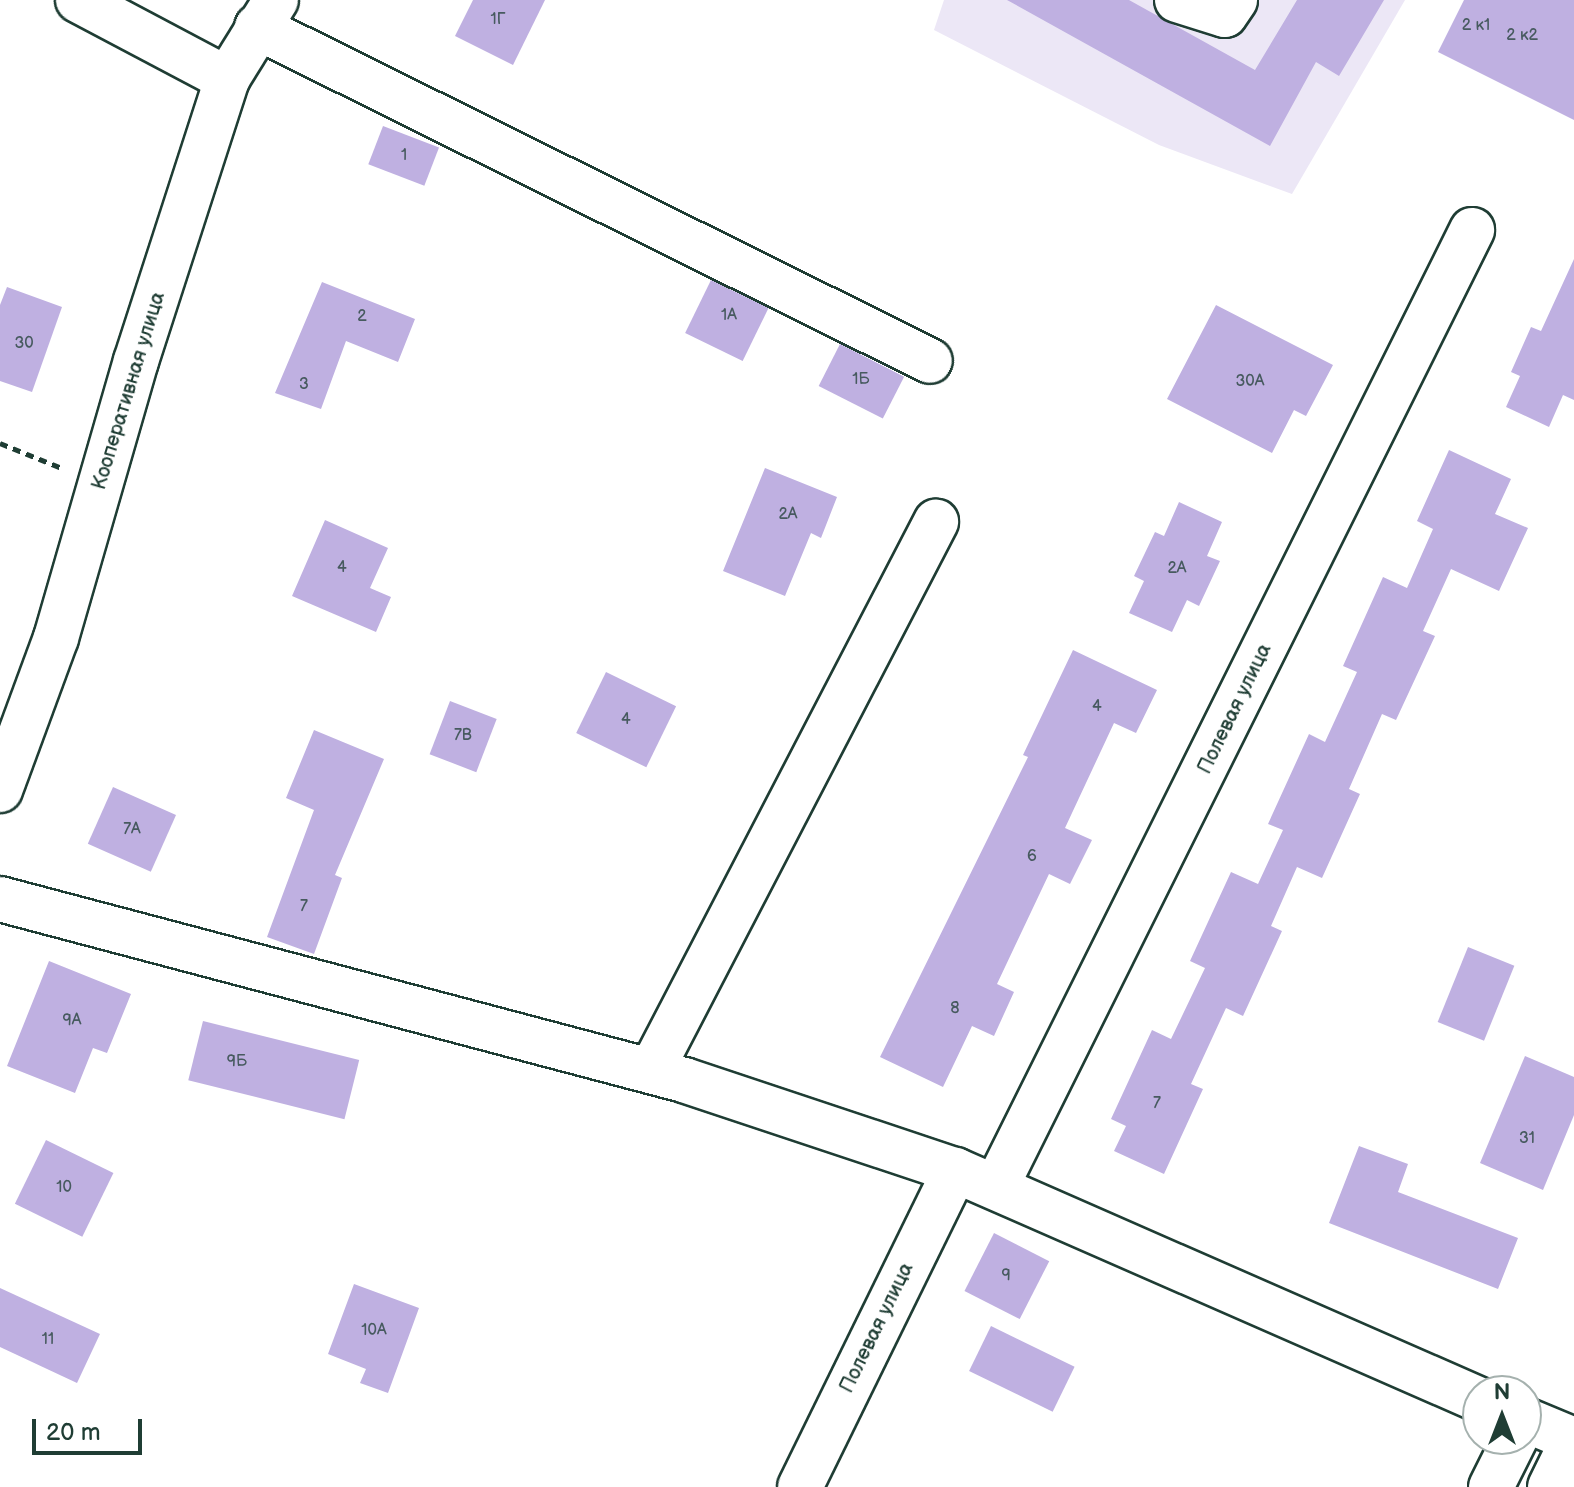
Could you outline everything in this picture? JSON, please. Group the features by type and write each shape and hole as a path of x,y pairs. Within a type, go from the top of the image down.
{"street":[{"path":"78,0 227,79"},
{"path":"1177,0 1225,15 1235,0"},
{"path":"266,14 930,361"},
{"name":"Кооперативная улица","path":"0,790 56,638 227,79 266,14"},
{"name":"Полевая улица","path":"996,1187 1472,230"},
{"path":"651,1071 936,522"},
{"path":"0,899 651,1071 955,1170 1462,1392"},
{"name":"Полевая улица","path":"800,1487 955,1170"},
{"path":"1542,1427 1573,1440 1550,1487"},
{"path":"1491,1487 1507,1455"}],"path":[{"path":"0,443 101,483"}],"shaded area":[{"path":"944,0 1405,0 1292,194 1159,145 934,30"}],"building":[{"path":"473,0 545,0 513,65 455,36"},
{"path":"1007,0 1129,0 1255,70 1297,0 1384,0 1339,76 1316,62 1270,146"},
{"path":"1464,0 1574,0 1574,120 1438,52"},
{"path":"383,126 439,148 424,186 368,164"},
{"path":"1574,259 1574,400 1563,395 1549,427 1506,407 1520,376 1511,372 1531,327 1541,331"},
{"path":"711,280 769,308 743,361 685,333"},
{"path":"322,282 415,319 398,362 346,341 321,409 275,393"},
{"path":"7,287 62,307 32,392 0,381 0,305"},
{"path":"1216,305 1333,365 1306,416 1294,410 1272,453 1167,399"},
{"path":"840,344 904,377 883,419 819,386"},
{"path":"1449,450 1511,479 1495,514 1528,528 1499,591 1451,569 1423,631 1435,636 1396,720 1382,714 1349,789 1360,794 1322,878 1297,867 1271,926 1282,931 1243,1016 1226,1008 1191,1084 1203,1089 1164,1174 1114,1151 1126,1126 1111,1119 1152,1030 1171,1039 1205,968 1190,961 1231,872 1258,884 1283,830 1268,824 1309,734 1325,742 1357,672 1343,666 1383,577 1407,588 1433,529 1417,521"},
{"path":"765,468 837,497 821,538 811,533 785,596 723,571"},
{"path":"1179,502 1222,522 1207,556 1220,561 1199,606 1187,600 1172,632 1129,613 1144,581 1134,576 1155,532 1164,536"},
{"path":"325,520 388,548 370,588 391,597 376,632 292,596"},
{"path":"1073,650 1157,690 1136,733 1114,723 1065,828 1092,840 1070,884 1049,874 997,984 1014,992 994,1036 972,1026 943,1087 880,1057 1028,757 1023,755"},
{"path":"606,672 676,706 646,767 576,733"},
{"path":"450,701 497,719 476,772 430,754"},
{"path":"314,730 384,759 335,875 342,878 314,954 267,937 314,810 286,798"},
{"path":"113,787 176,815 151,872 88,844"},
{"path":"1468,947 1514,966 1484,1041 1438,1022"},
{"path":"49,961 131,994 107,1053 93,1048 75,1093 7,1066"},
{"path":"203,1021 359,1060 344,1119 188,1080"},
{"path":"1525,1056 1574,1077 1574,1115 1543,1190 1480,1163"},
{"path":"46,1140 113,1173 82,1237 15,1204"},
{"path":"1359,1146 1408,1164 1398,1192 1518,1238 1498,1289 1329,1223"},
{"path":"994,1233 1049,1261 1020,1319 964,1291"},
{"path":"354,1284 419,1308 388,1393 360,1383 366,1369 328,1354"},
{"path":"0,1288 100,1334 77,1383 0,1347"},
{"path":"991,1326 1075,1367 1053,1412 969,1371"}]}
